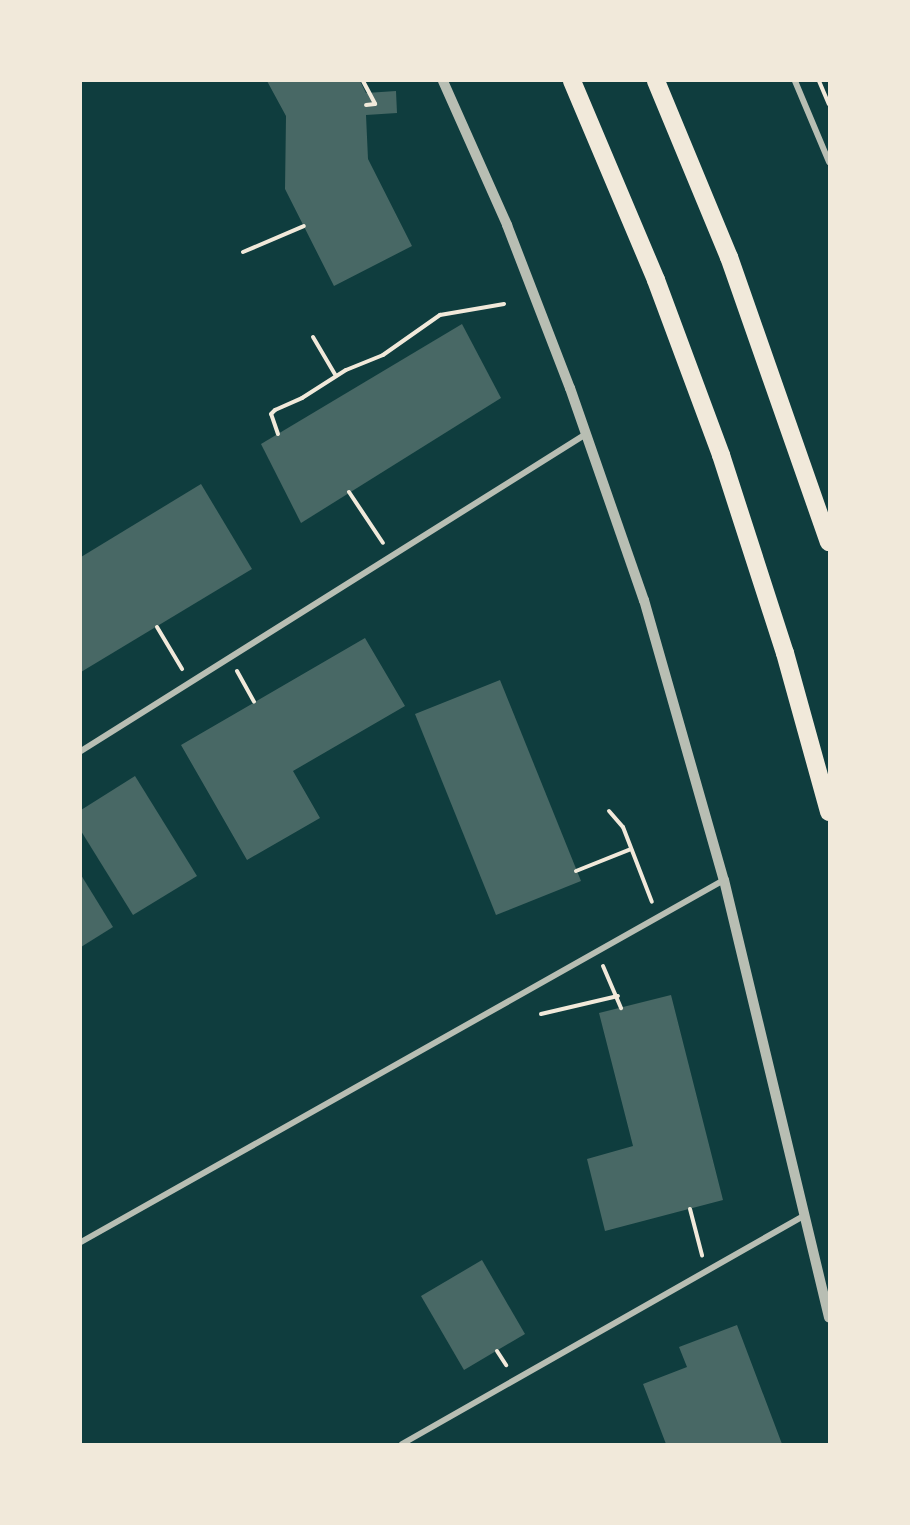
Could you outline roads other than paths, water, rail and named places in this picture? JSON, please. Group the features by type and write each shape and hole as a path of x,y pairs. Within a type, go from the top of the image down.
{"highway":[{"path":"572,81 648,260 721,455 785,653 829,812"},
{"path":"656,81 737,277 829,542"}],"street":[{"path":"443,81 507,225 587,434 644,600 724,880 829,1318"},
{"path":"795,81 829,162"},
{"path":"81,751 587,434"},
{"path":"81,1242 724,880"},
{"path":"402,1444 805,1215"}]}
